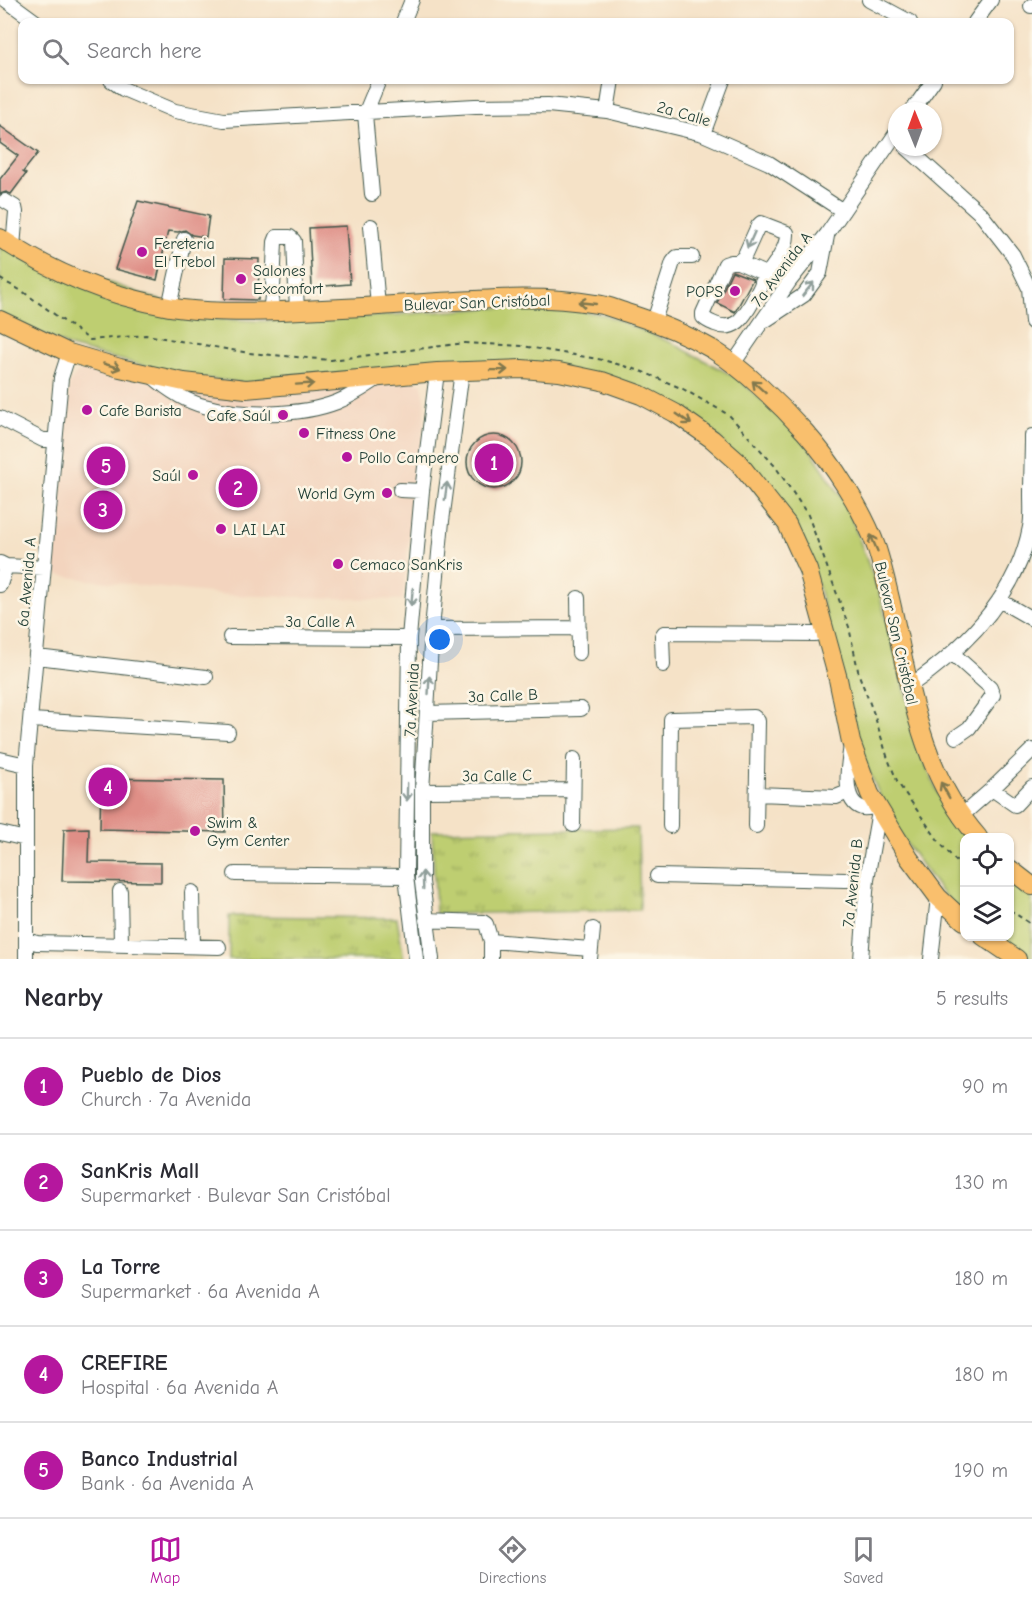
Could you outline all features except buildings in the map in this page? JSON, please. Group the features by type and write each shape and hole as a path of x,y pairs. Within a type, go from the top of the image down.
{"main road":[{"name":"Bulevar San Cristóbal","path":"7,242 85,283 121,296 170,307 204,311 270,312 492,298 546,298 599,304 654,321 711,349 733,364 805,431 830,463 853,500 876,545 889,592 908,687 928,754 941,784 960,817 974,833"},
{"path":"0,320 69,353 120,368 184,382 246,389 437,372 522,369 559,372 602,381 641,395 675,413 712,439 738,462 787,524 808,570 838,679 851,742 878,809 909,858 938,897 960,917"},
{"path":"1014,872 1032,886"},
{"path":"990,941 1017,959"}],"street":[{"path":"0,5 5,0 30,18"},
{"path":"405,18 412,0"},
{"path":"869,0 903,18"},
{"path":"978,18 991,0"},
{"name":"2a Calle","path":"116,84 175,111 225,120 365,114 475,106 548,105 608,111 702,134 769,163 843,211"},
{"path":"372,195 365,114 377,84"},
{"path":"608,111 611,84"},
{"path":"702,134 721,84"},
{"path":"918,102 931,84"},
{"name":"7a Avenida A","path":"733,364 789,282 827,234 888,147"},
{"path":"916,156 981,214 1013,255 1029,288 1032,322"},
{"path":"5,201 15,207 16,212 7,242"},
{"path":"693,340 725,264 738,262 744,257 761,223 787,234 787,240 771,270 763,278"},
{"path":"371,226 378,306"},
{"name":"7a Avenida A","path":"761,323 804,295 820,273 827,234"},
{"path":"270,312 277,237 290,237 294,241 297,311"},
{"path":"170,307 184,239"},
{"path":"654,321 673,262 677,257 692,257"},
{"path":"703,317 721,327 734,325 743,319 763,283 763,278 761,272 738,262"},
{"path":"273,288 296,288"},
{"path":"711,349 721,327"},
{"name":"6a Avenida A","path":"26,959 26,765 61,378 69,353"},
{"name":"7a Avenida","path":"432,959 422,882 422,791 432,629 442,521 462,371"},
{"name":"7a Avenida","path":"416,959 406,876 409,638 422,490 437,372"},
{"path":"151,375 166,388 185,399 204,406 264,413 289,413 336,402 379,378"},
{"path":"0,418 43,440 55,440"},
{"path":"908,687 953,654 981,624 1027,557 1031,525 1032,436"},
{"path":"400,490 422,490"},
{"path":"419,520 442,521"},
{"path":"0,585 3,564 44,568"},
{"path":"812,587 815,634 838,679"},
{"path":"578,598 579,653"},
{"path":"999,600 1032,620"},
{"path":"432,629 579,628"},
{"path":"663,665 662,636 664,633 815,634"},
{"name":"3a Calle A","path":"230,637 409,638"},
{"path":"953,654 990,687 993,695 969,728 956,737"},
{"path":"37,657 206,677"},
{"name":"3a Calle B","path":"427,712 581,709"},
{"path":"670,826 671,721 673,718 756,718 756,826"},
{"path":"31,720 228,732"},
{"path":"851,742 848,792 855,803 862,808 878,809"},
{"path":"960,817 1032,750"},
{"path":"0,759 26,765"},
{"path":"573,825 574,759"},
{"path":"992,789 1015,805 1032,787"},
{"name":"3a Calle C","path":"422,791 572,790"},
{"path":"757,794 836,797 848,792"},
{"name":"7a Avenida B","path":"861,959 867,879 878,809"},
{"path":"0,833 26,839"},
{"path":"235,874 406,876"},
{"path":"657,876 867,879"},
{"path":"120,891 121,944"},
{"path":"192,892 193,946"},
{"path":"931,959 938,897"},
{"path":"426,920 483,922 488,926 491,959"},
{"path":"491,941 590,954 593,929"},
{"path":"26,940 37,943 219,947"}],"path":[{"path":"0,279 22,291 90,340 146,335 249,354 331,360 465,343 522,346 603,360 641,371 683,389 729,416 775,466 807,515 849,627 859,675 898,783 940,843 960,866"},
{"path":"1014,913 1032,925"}],"shaded area":[{"path":"95,368 413,381 422,384 425,398 424,426 403,600 228,595 53,574 69,383 77,373"}],"green space":[{"path":"0,245 214,319 262,321 493,308 554,307 605,315 672,343 737,378 801,435 846,504 879,593 923,758 939,796 967,833 960,833 960,910 942,893 893,825 861,753 818,584 719,437 566,368 244,383 180,375 70,347 0,314"},
{"path":"638,828 640,910 436,914 432,831"},
{"path":"1014,879 1032,892 1032,959 1019,954 1000,941 1014,941"},
{"path":"229,916 397,918 404,959 229,959"}],"place":[{"name":"Fereteria El Trebol","path":"142,252"},
{"name":"Salones Excomfort","path":"241,279"},
{"name":"POPS","path":"735,291"},
{"name":"Cafe Barista","path":"87,410"},
{"name":"Cafe Saúl","path":"283,415"},
{"name":"Fitness One","path":"304,433"},
{"name":"Pollo Campero","path":"347,457"},
{"name":"Pueblo de Dios","path":"494,463"},
{"name":"Banco Industrial","path":"106,466"},
{"name":"Saúl","path":"193,475"},
{"name":"SanKris Mall","path":"238,488"},
{"name":"World Gym","path":"387,493"},
{"name":"La Torre","path":"103,510"},
{"name":"LAI LAI","path":"221,529"},
{"name":"Cemaco SanKris","path":"338,564"},
{"name":"CREFIRE","path":"108,787"},
{"name":"Swim & Gym Center","path":"195,831"}]}
